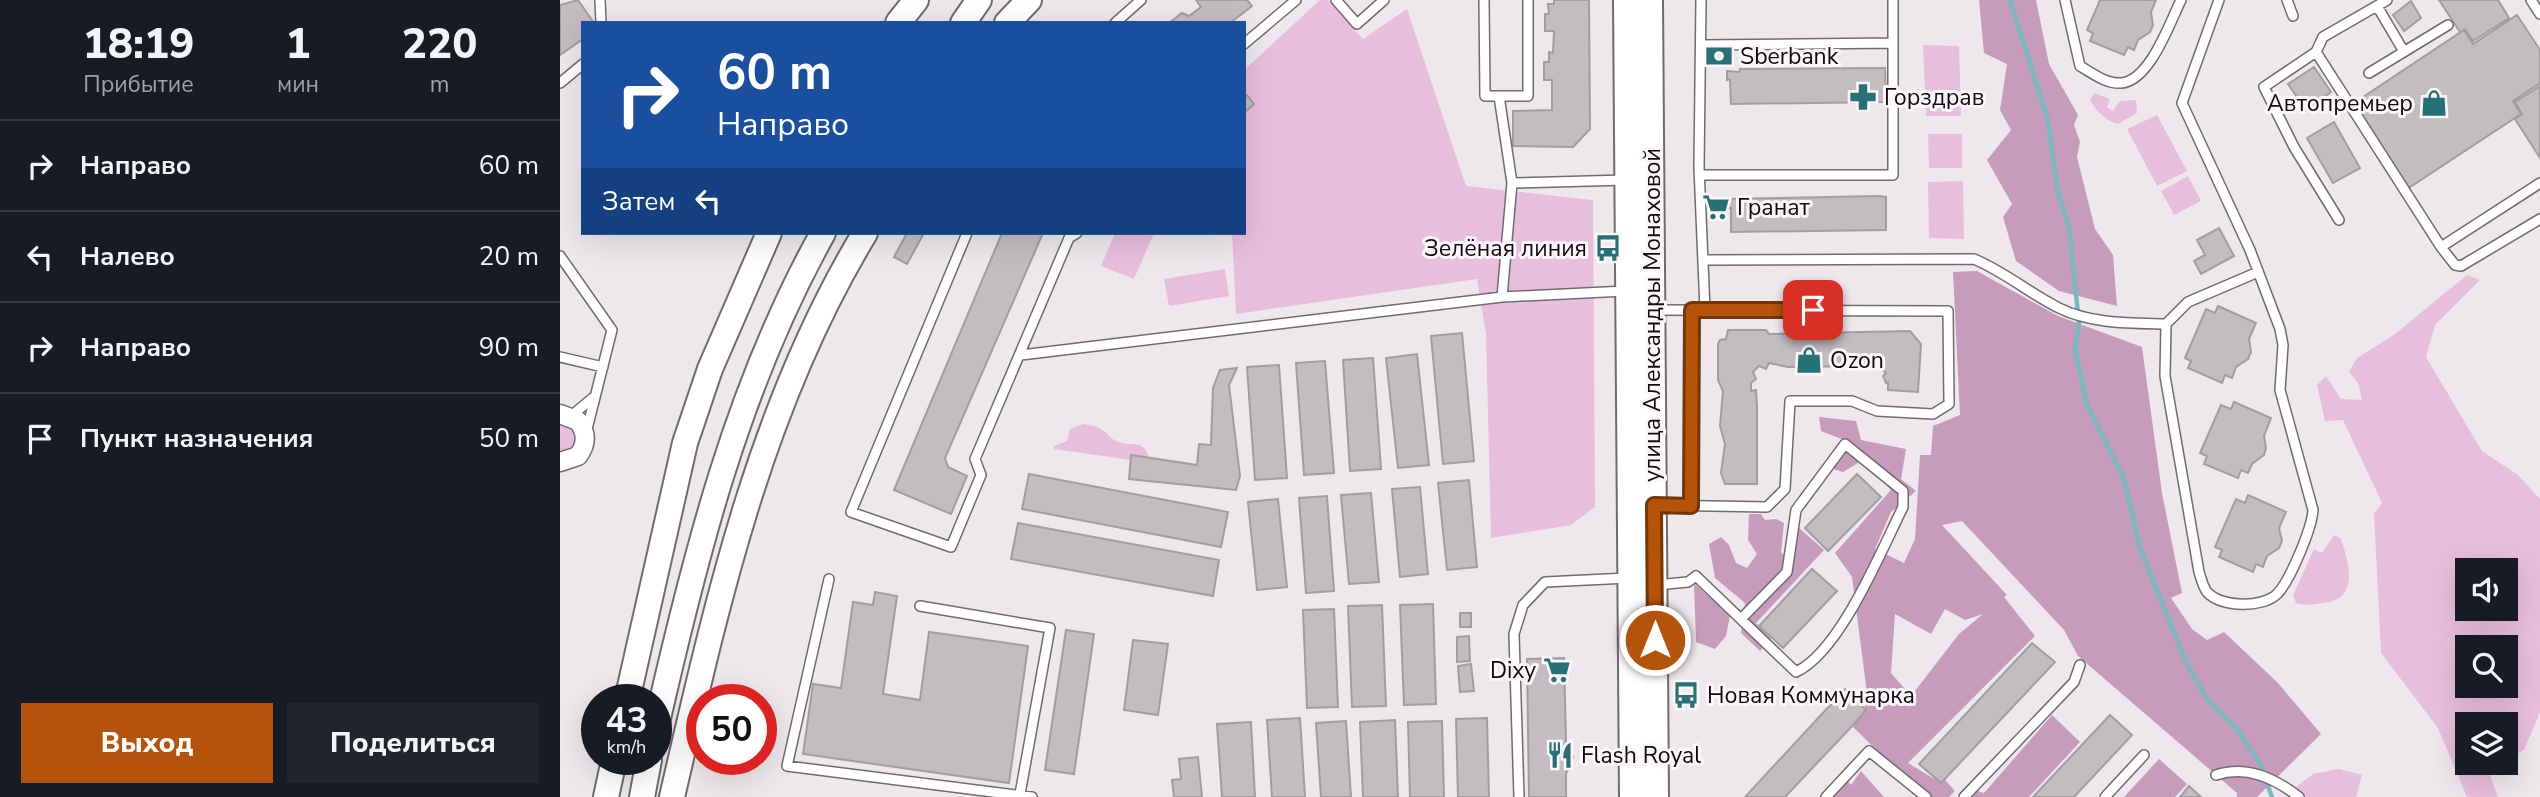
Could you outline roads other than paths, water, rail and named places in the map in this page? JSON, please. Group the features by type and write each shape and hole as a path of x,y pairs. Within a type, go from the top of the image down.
{"main road":[{"path":"900,21 916,0"},
{"path":"964,21 979,0"},
{"path":"1006,21 1020,0"},
{"path":"1007,21 1029,0"},
{"name":"улица Александры Монаховой","path":"1626,0 1652,310 1656,797"},
{"name":"улица Александры Монаховой","path":"1632,797 1628,292 1639,180 1650,0"},
{"path":"631,684 685,443 727,326 768,235"},
{"path":"666,684 690,581 720,472 765,351 822,235"},
{"path":"672,797 720,592 751,485 788,387 831,295 864,235"},
{"path":"606,797 611,775"},
{"path":"642,797 646,775"}],"street":[{"path":"560,463 578,456 583,450 585,434 583,427 566,415"}],"lane":[{"path":"600,0 601,21"},
{"path":"1117,21 1140,0"},
{"path":"1246,42 1296,0"},
{"path":"1336,0 1357,24 1384,0"},
{"path":"1484,0 1485,96 1528,96 1528,0"},
{"path":"1701,0 1701,175 1705,310"},
{"path":"1701,175 1893,175 1893,0"},
{"path":"2065,0 2080,66 2103,80 2121,83 2134,78 2148,64 2164,38 2181,0"},
{"path":"2219,0 2182,103 2258,272 2280,329 2283,345 2280,390 2313,510 2312,522 2282,587 2266,601 2230,604 2218,600 2207,591 2199,572 2165,376 2166,324 2188,302 2258,272"},
{"path":"2287,0 2294,16"},
{"path":"2339,220 2294,147 2264,88 2316,52 2323,37 2387,0"},
{"path":"2531,0 2540,14"},
{"path":"2377,6 2403,50"},
{"path":"2369,73 2448,25"},
{"path":"1703,45 1893,43"},
{"path":"2316,52 2455,265 2461,266 2540,219"},
{"path":"560,83 581,66"},
{"path":"1499,96 1512,183 1502,297"},
{"path":"1512,183 1639,180"},
{"path":"2441,247 2540,184"},
{"path":"966,235 851,512 951,547 981,475 975,459 1069,238 1074,235"},
{"path":"560,256 612,330 585,434"},
{"path":"1704,260 1974,259 1997,268 2060,309 2101,320 2166,324"},
{"path":"1021,355 1502,297 1628,292"},
{"path":"1652,310 1948,311 1949,404 1933,414 1877,411 1852,401 1790,401 1785,489 1767,507 1654,505"},
{"path":"1691,506 1692,310"},
{"path":"560,357 603,367"},
{"path":"566,415 596,394"},
{"path":"1654,585 1688,582 1696,576 1741,619 1796,671 1811,665 1854,606 1903,507 1903,491 1845,444 1796,510 1787,572 1741,619"},
{"path":"1519,797 1514,634 1523,605 1545,582 1630,578"},
{"path":"830,579 787,766 1032,797"},
{"path":"920,606 1050,628 1020,794"},
{"path":"1964,797 2074,682 2080,665"},
{"path":"1826,797 1869,751 1926,797"},
{"path":"2105,797 2144,755"},
{"path":"2216,775 2233,769 2256,774 2280,782 2299,797"}],"waterway":[{"path":"2010,0 2048,120 2057,188 2069,228 2079,323 2075,349 2087,405 2124,479 2140,548 2186,662 2207,699 2236,728 2259,762 2272,797"}],"place":[{"name":"Sberbank","path":"1719,56"},
{"name":"Горздрав","path":"1863,97"},
{"name":"Автопремьер","path":"2434,103"},
{"name":"Гранат","path":"1716,207"},
{"name":"Зелёная линия","path":"1608,248"},
{"name":"Ozon","path":"1809,360"},
{"name":"Dixy","path":"1557,670"},
{"name":"Новая Коммунарка","path":"1686,695"},
{"name":"Flash Royal","path":"1560,755"}]}
